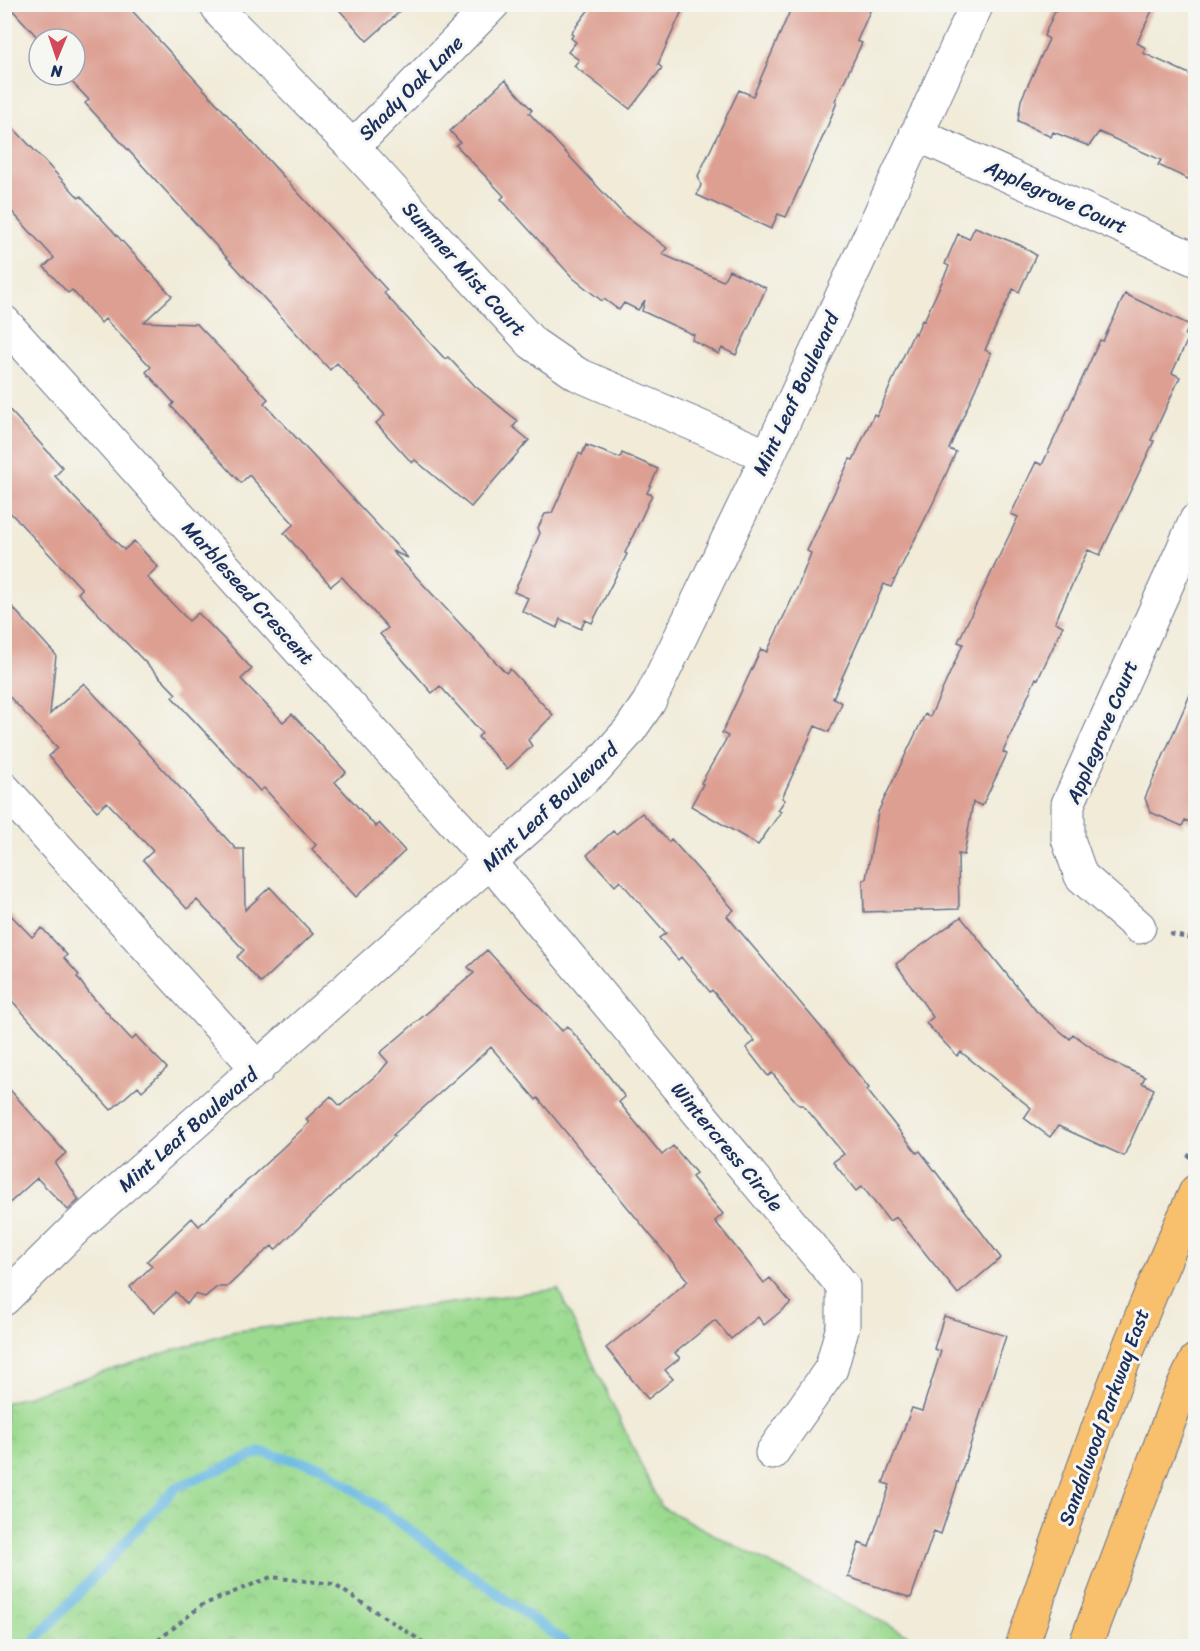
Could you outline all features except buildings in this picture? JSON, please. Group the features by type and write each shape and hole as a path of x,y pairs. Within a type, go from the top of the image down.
{"main road":[{"name":"Sandalwood Parkway East","path":"1022,1647 1121,1364 1196,1191"},
{"path":"1085,1647 1174,1408 1196,1360"}],"street":[{"name":"Summer Mist Court","path":"216,4 222,14 353,147 532,343 577,374 768,456"},
{"name":"Shady Oak Lane","path":"353,147 493,4"},
{"name":"Mint Leaf Boulevard","path":"8,1290 491,863 596,768 629,731 649,702 768,456 976,4"},
{"name":"Applegrove Court","path":"916,134 1196,260"},
{"name":"Marbleseed Crescent","path":"4,322 491,863"},
{"name":"Applegrove Court","path":"1139,927 1081,876 1068,839 1068,804 1196,520"},
{"path":"4,789 258,1069"},
{"name":"Wintercress Circle","path":"491,863 843,1286 843,1326 831,1369 771,1453"}],"path":[{"path":"151,1647 202,1605 271,1577 333,1584 429,1647"}],"green space":[{"path":"558,1289 661,1507 929,1646 5,1646 5,1403 231,1332"}],"waterway":[{"path":"30,1646 175,1488 261,1452 323,1467 570,1646"}]}
